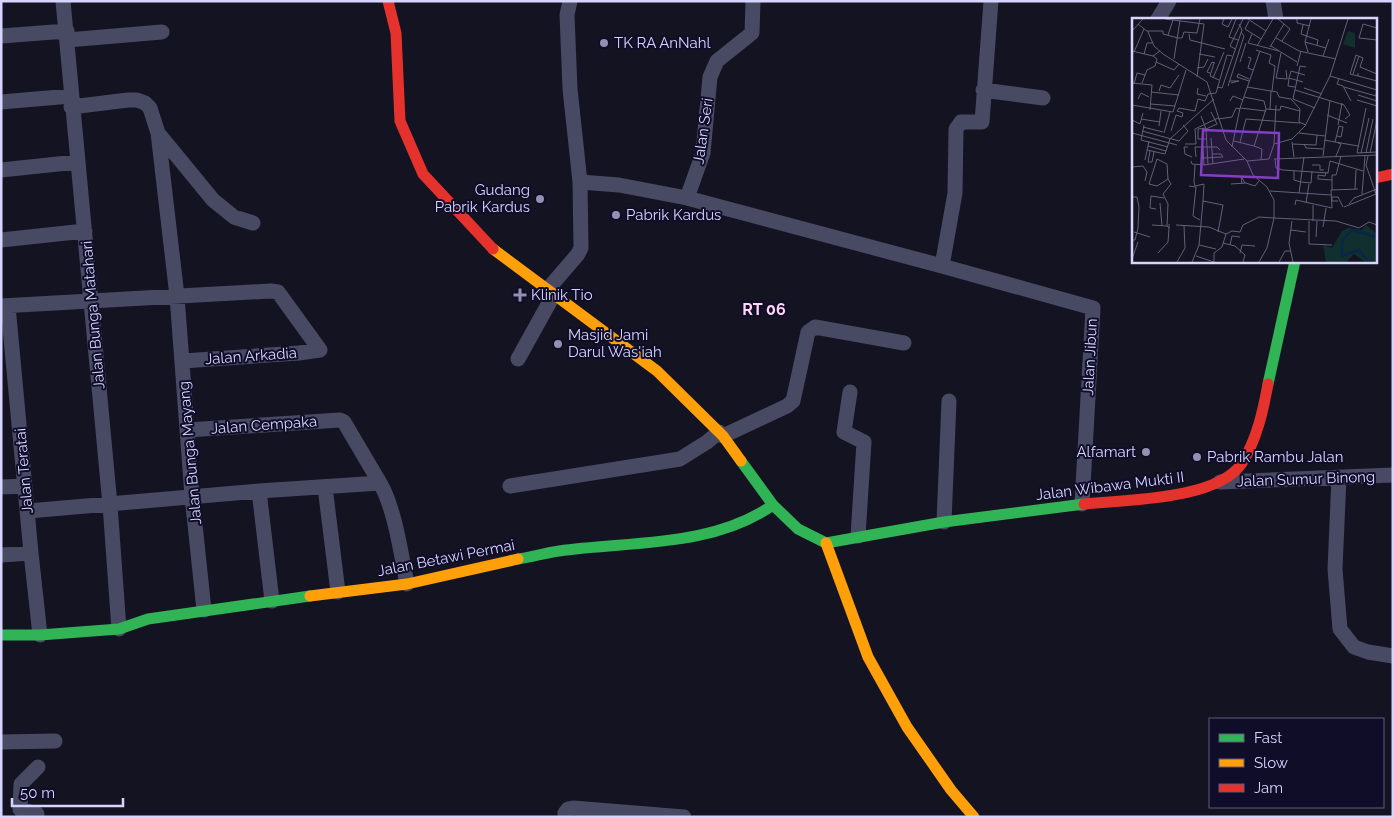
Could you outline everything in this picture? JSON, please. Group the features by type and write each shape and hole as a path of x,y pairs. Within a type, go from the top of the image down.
{"street":[{"name":"Jalan Bunga Matahari","path":"63,1 110,505 119,628"},
{"path":"388,1 396,33 400,121 423,174 497,253 657,371 721,434 773,505 798,528 826,543 868,657 907,727 951,790 974,817"},
{"path":"518,358 551,292 581,248 580,182 570,88 567,14 570,1"},
{"name":"Jalan Seri","path":"687,198 703,153 710,77 717,61 752,33 753,1"},
{"path":"942,266 955,193 956,129 961,122 982,122 991,1"},
{"path":"1159,18 1169,1"},
{"path":"1273,1 1276,18"},
{"path":"1,36 67,36 162,32"},
{"path":"983,90 1043,98"},
{"path":"1,102 137,100 145,103 150,108 158,133 213,200 234,217 253,223"},
{"name":"Jalan Bunga Mayang","path":"158,133 177,296 192,496 204,610"},
{"path":"1,170 77,162"},
{"path":"1376,178 1393,174"},
{"path":"580,182 619,185 687,198"},
{"name":"Jalan Jibun","path":"687,198 1093,308 1082,504"},
{"path":"1,240 85,231"},
{"name":"Jalan Wibawa Mukti II","path":"826,543 944,522 1082,504 1174,495 1195,491 1220,482 1241,464 1260,423 1295,262"},
{"name":"Jalan Arkadia","path":"177,296 278,292 320,350 183,361"},
{"path":"5,306 177,296"},
{"name":"Jalan Teratai","path":"5,306 40,635"},
{"path":"510,486 680,458 721,434 788,406 793,401 808,332 815,327 904,343"},
{"path":"850,392 844,432 864,442 858,536"},
{"path":"944,522 949,401"},
{"name":"Jalan Cempaka","path":"187,430 340,420 344,422 380,483"},
{"name":"Jalan Sumur Binong","path":"1220,482 1393,475"},
{"path":"1339,476 1335,568 1340,629 1354,647 1368,652 1393,656"},
{"path":"28,512 260,490 380,483 385,491 407,584"},
{"path":"1,487 25,486"},
{"path":"325,487 338,592"},
{"path":"260,490 272,601"},
{"name":"Jalan Betawi Permai","path":"1,635 40,635 119,628 148,619 204,610 407,584 558,552 679,540 739,524 773,505"},
{"path":"1,555 31,553"},
{"path":"1,742 55,741"},
{"path":"34,817 36,814 20,809 21,784 38,767"},
{"path":"565,817 568,809 573,808 684,817"}],"traffic: fast":[{"path":"1268,384 1295,262"},
{"path":"741,461 773,505 798,529 826,543"},
{"path":"826,543 944,522 1084,504"},
{"path":"518,559 559,551 697,536 749,519 773,505"},
{"path":"1,635 40,635 119,629 148,619 310,596"}],"traffic: slow":[{"path":"493,249 657,371 723,436 741,461"},
{"path":"826,543 868,657 907,727 951,790 974,817"},
{"path":"310,596 407,584 518,559"}],"traffic: jam":[{"path":"388,1 396,33 400,121 423,174 493,249"},
{"path":"1376,178 1393,174"},
{"path":"1084,504 1169,496 1213,484 1230,475 1242,463 1256,435 1268,384"}],"place":[{"name":"TK RA AnNahl","path":"604,43"},
{"name":"Gudang Pabrik Kardus","path":"540,199"},
{"name":"Pabrik Kardus","path":"616,215"},
{"name":"Klinik Tio","path":"520,295"},
{"name":"Masjid Jami Darul Was'iah","path":"558,344"},
{"name":"Alfamart","path":"1146,452"},
{"name":"Pabrik Rambu Jalan","path":"1197,457"}],"district":[{"name":"RT 06","path":"764,309"}]}
